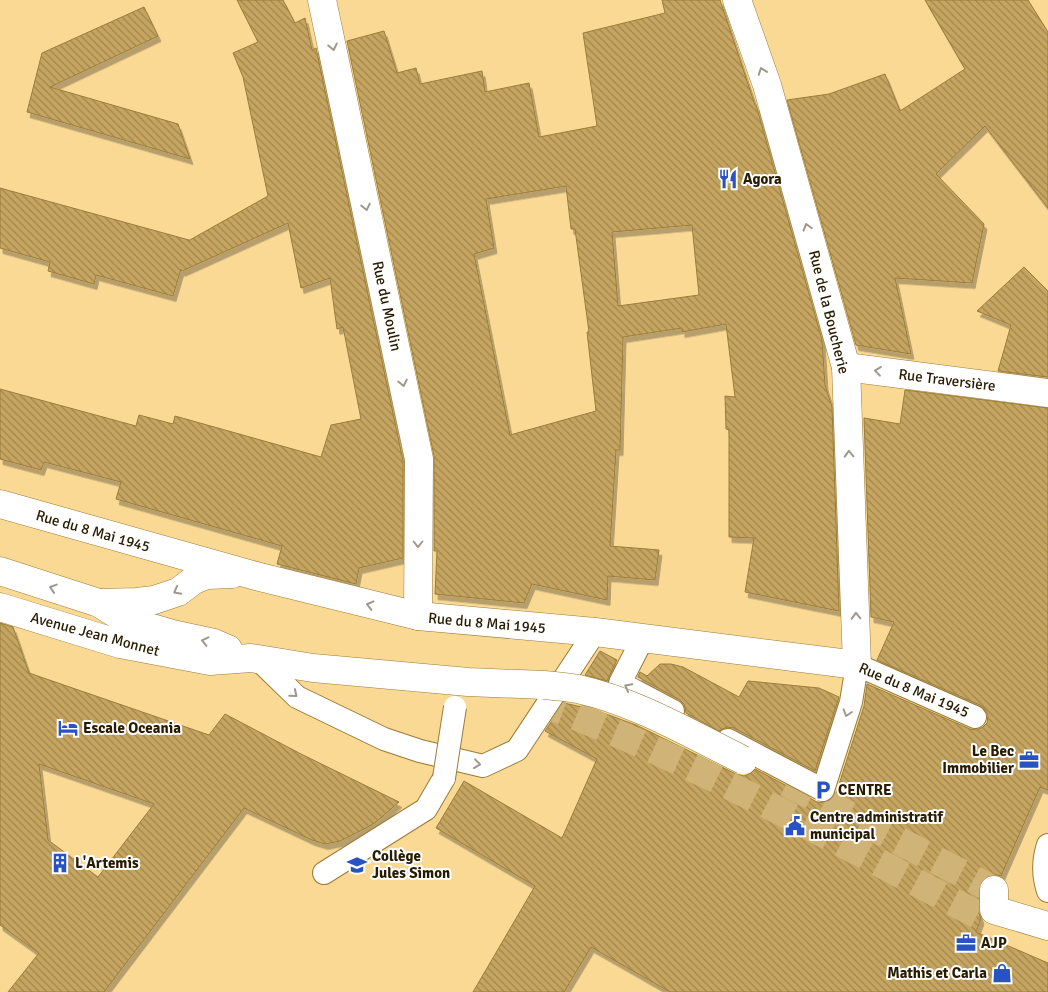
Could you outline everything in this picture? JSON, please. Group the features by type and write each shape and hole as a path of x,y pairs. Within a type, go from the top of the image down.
{"street":[{"name":"Rue du Moulin","path":"322,0 419,459 418,616"},
{"name":"Rue de la Boucherie","path":"737,0 767,85 846,367 858,665"},
{"name":"Rue Traversière","path":"846,367 1048,393"},
{"name":"Rue du 8 Mai 1945","path":"0,504 256,576 418,616 595,632 858,665"},
{"name":"Avenue Jean Monnet","path":"0,571 98,603 128,621 172,634 214,643 255,659"},
{"path":"98,603 154,600 178,592 194,580 207,575 256,576"},
{"name":"Avenue Jean Monnet","path":"0,607 120,644 210,661 255,659 313,668 501,684 540,693 578,689 620,702 663,720 743,760"},
{"path":"994,900 1048,926"}],"lane":[{"path":"255,659 297,697 384,739 420,751 483,766 517,750 595,632"},
{"path":"643,638 620,683 823,790 851,702 858,665"},
{"name":"Rue du 8 Mai 1945","path":"858,665 975,717"},
{"path":"324,873 426,809 444,778 455,707 468,682"},
{"path":"1048,845 1044,866 1045,883 1048,891"}],"building":[{"path":"237,0 283,0 295,23 305,18 312,50 316,48 403,461 403,558 359,568 356,584 277,564 282,546 116,499 121,482 44,462 41,470 0,459 0,389 136,426 139,415 173,424 175,416 321,457 331,425 361,419 343,327 337,329 330,278 301,288 288,223 182,271 181,269 173,296 96,275 94,284 48,271 50,262 0,248 0,188 188,241 268,196 243,77 233,53 258,42"},
{"path":"662,0 720,0 756,105 822,340 825,385 832,407 839,611 745,592 754,538 729,537 729,430 726,429 725,396 735,397 726,324 682,332 682,328 623,337 620,450 616,450 610,546 659,550 655,580 608,576 607,600 532,584 524,603 435,594 437,551 434,551 434,456 347,41 384,31 397,73 416,68 420,84 482,71 485,92 529,83 539,137 597,126 583,33 665,13","holes":["566,186 571,229 575,229 589,332 587,332 596,411 510,435 474,254 494,248 486,199","692,225 699,295 618,306 612,232"]},
{"path":"925,0 1028,0 1048,32 1048,208 985,126 936,174 984,224 972,283 895,278 911,354 856,345 787,100 829,94 885,74 900,111 965,69"},
{"path":"144,7 158,36 50,87 178,124 190,159 27,112 42,53"},
{"path":"1024,267 1048,291 1048,377 998,371 1011,325 977,311"},
{"path":"905,390 1048,408 1048,790 1040,787 1001,876 994,874 987,876 980,883 978,910 981,919 976,932 1048,963 1048,992 670,992 591,947 564,992 473,992 535,886 436,828 464,781 562,838 597,759 545,731 564,703 595,710 636,725 736,774 744,776 755,769 817,802 824,803 831,800 836,794 864,706 867,684 970,729 977,730 987,723 988,715 980,705 877,660 894,622 871,617 864,418 900,424"},
{"path":"0,623 13,627 29,673 209,735 225,714 399,802 366,828 340,841 325,844 312,840 244,808 104,992 8,992 39,953 0,925","holes":["39,764 154,804 98,877 48,840"]},
{"path":"600,651 617,660 607,681 585,675"},
{"path":"660,664 683,667 739,697 748,681 819,688 839,697 815,771 734,728 727,727 719,731 686,713 684,704 680,700 638,677 640,672 647,676"}],"tunnel":[{"path":"537,701 594,724 707,775 982,917 994,910"},
{"path":"787,783 994,890"}],"place":[{"name":"Agora","path":"728,179"},
{"name":"Escale Oceania","path":"68,728"},
{"name":"Le Bec Immobilier","path":"1029,760"},
{"name":"CENTRE","path":"823,790"},
{"name":"Centre administratif municipal","path":"795,826"},
{"name":"L'Artemis","path":"60,863"},
{"name":"Collège Jules Simon","path":"357,865"},
{"name":"AJP","path":"966,943"},
{"name":"Mathis et Carla","path":"1002,973"}]}
